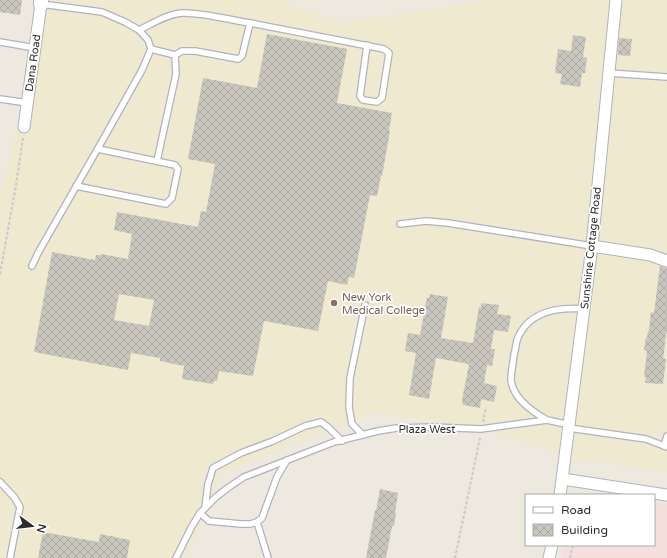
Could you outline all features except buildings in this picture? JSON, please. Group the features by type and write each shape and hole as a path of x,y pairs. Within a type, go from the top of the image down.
{"street":[{"name":"Sunshine Cottage Road","path":"560,494 585,309 616,0"},
{"name":"Dana Road","path":"24,127 41,2"},
{"path":"592,246 650,255 667,261"},
{"path":"563,479 667,495"},
{"path":"550,558 552,546"}],"lane":[{"path":"32,266 142,70 151,49 148,40 139,30 102,12 41,2"},
{"path":"139,30 167,17 181,13 193,13 384,48 389,54 382,98 376,102 363,100 360,96 367,45"},
{"path":"151,49 175,55 182,51 195,51 238,59 242,56 250,23"},
{"path":"0,42 35,48"},
{"path":"157,161 176,74 175,55"},
{"path":"609,73 667,77"},
{"path":"0,99 28,103"},
{"path":"76,186 166,204 172,198 178,169 175,165 98,149"},
{"path":"400,224 426,221 448,223 592,246"},
{"path":"363,436 352,424 349,407 350,378 365,305"},
{"path":"547,420 526,405 517,395 512,385 511,372 517,341 528,323 538,316 557,309 585,309"},
{"name":"Plaza West","path":"176,558 200,513 216,497 244,477 342,440 363,436 378,431 397,428 432,427 481,430 547,420 570,426 646,439 665,447"},
{"path":"205,508 208,484 213,468 241,453 273,441 305,426 321,422 342,440"},
{"path":"665,447 667,436"},
{"path":"200,513 209,521 250,524 257,522 262,518 277,477 287,460"},
{"path":"0,482 20,506 10,558"},
{"path":"257,522 268,558"}],"path":[{"path":"0,274 16,185 24,127"},
{"path":"455,558 486,407"},
{"path":"570,558 573,546"}],"shaded area":[{"name":"New York Medical College","path":"48,0 282,0 340,23 493,0 667,1 667,473 574,458 481,429 374,413 222,473 187,558 0,558 0,194"},
{"path":"655,502 667,504 667,558 562,558 564,546 655,546"}],"place":[{"name":"New York Medical College","path":"334,303"}]}
